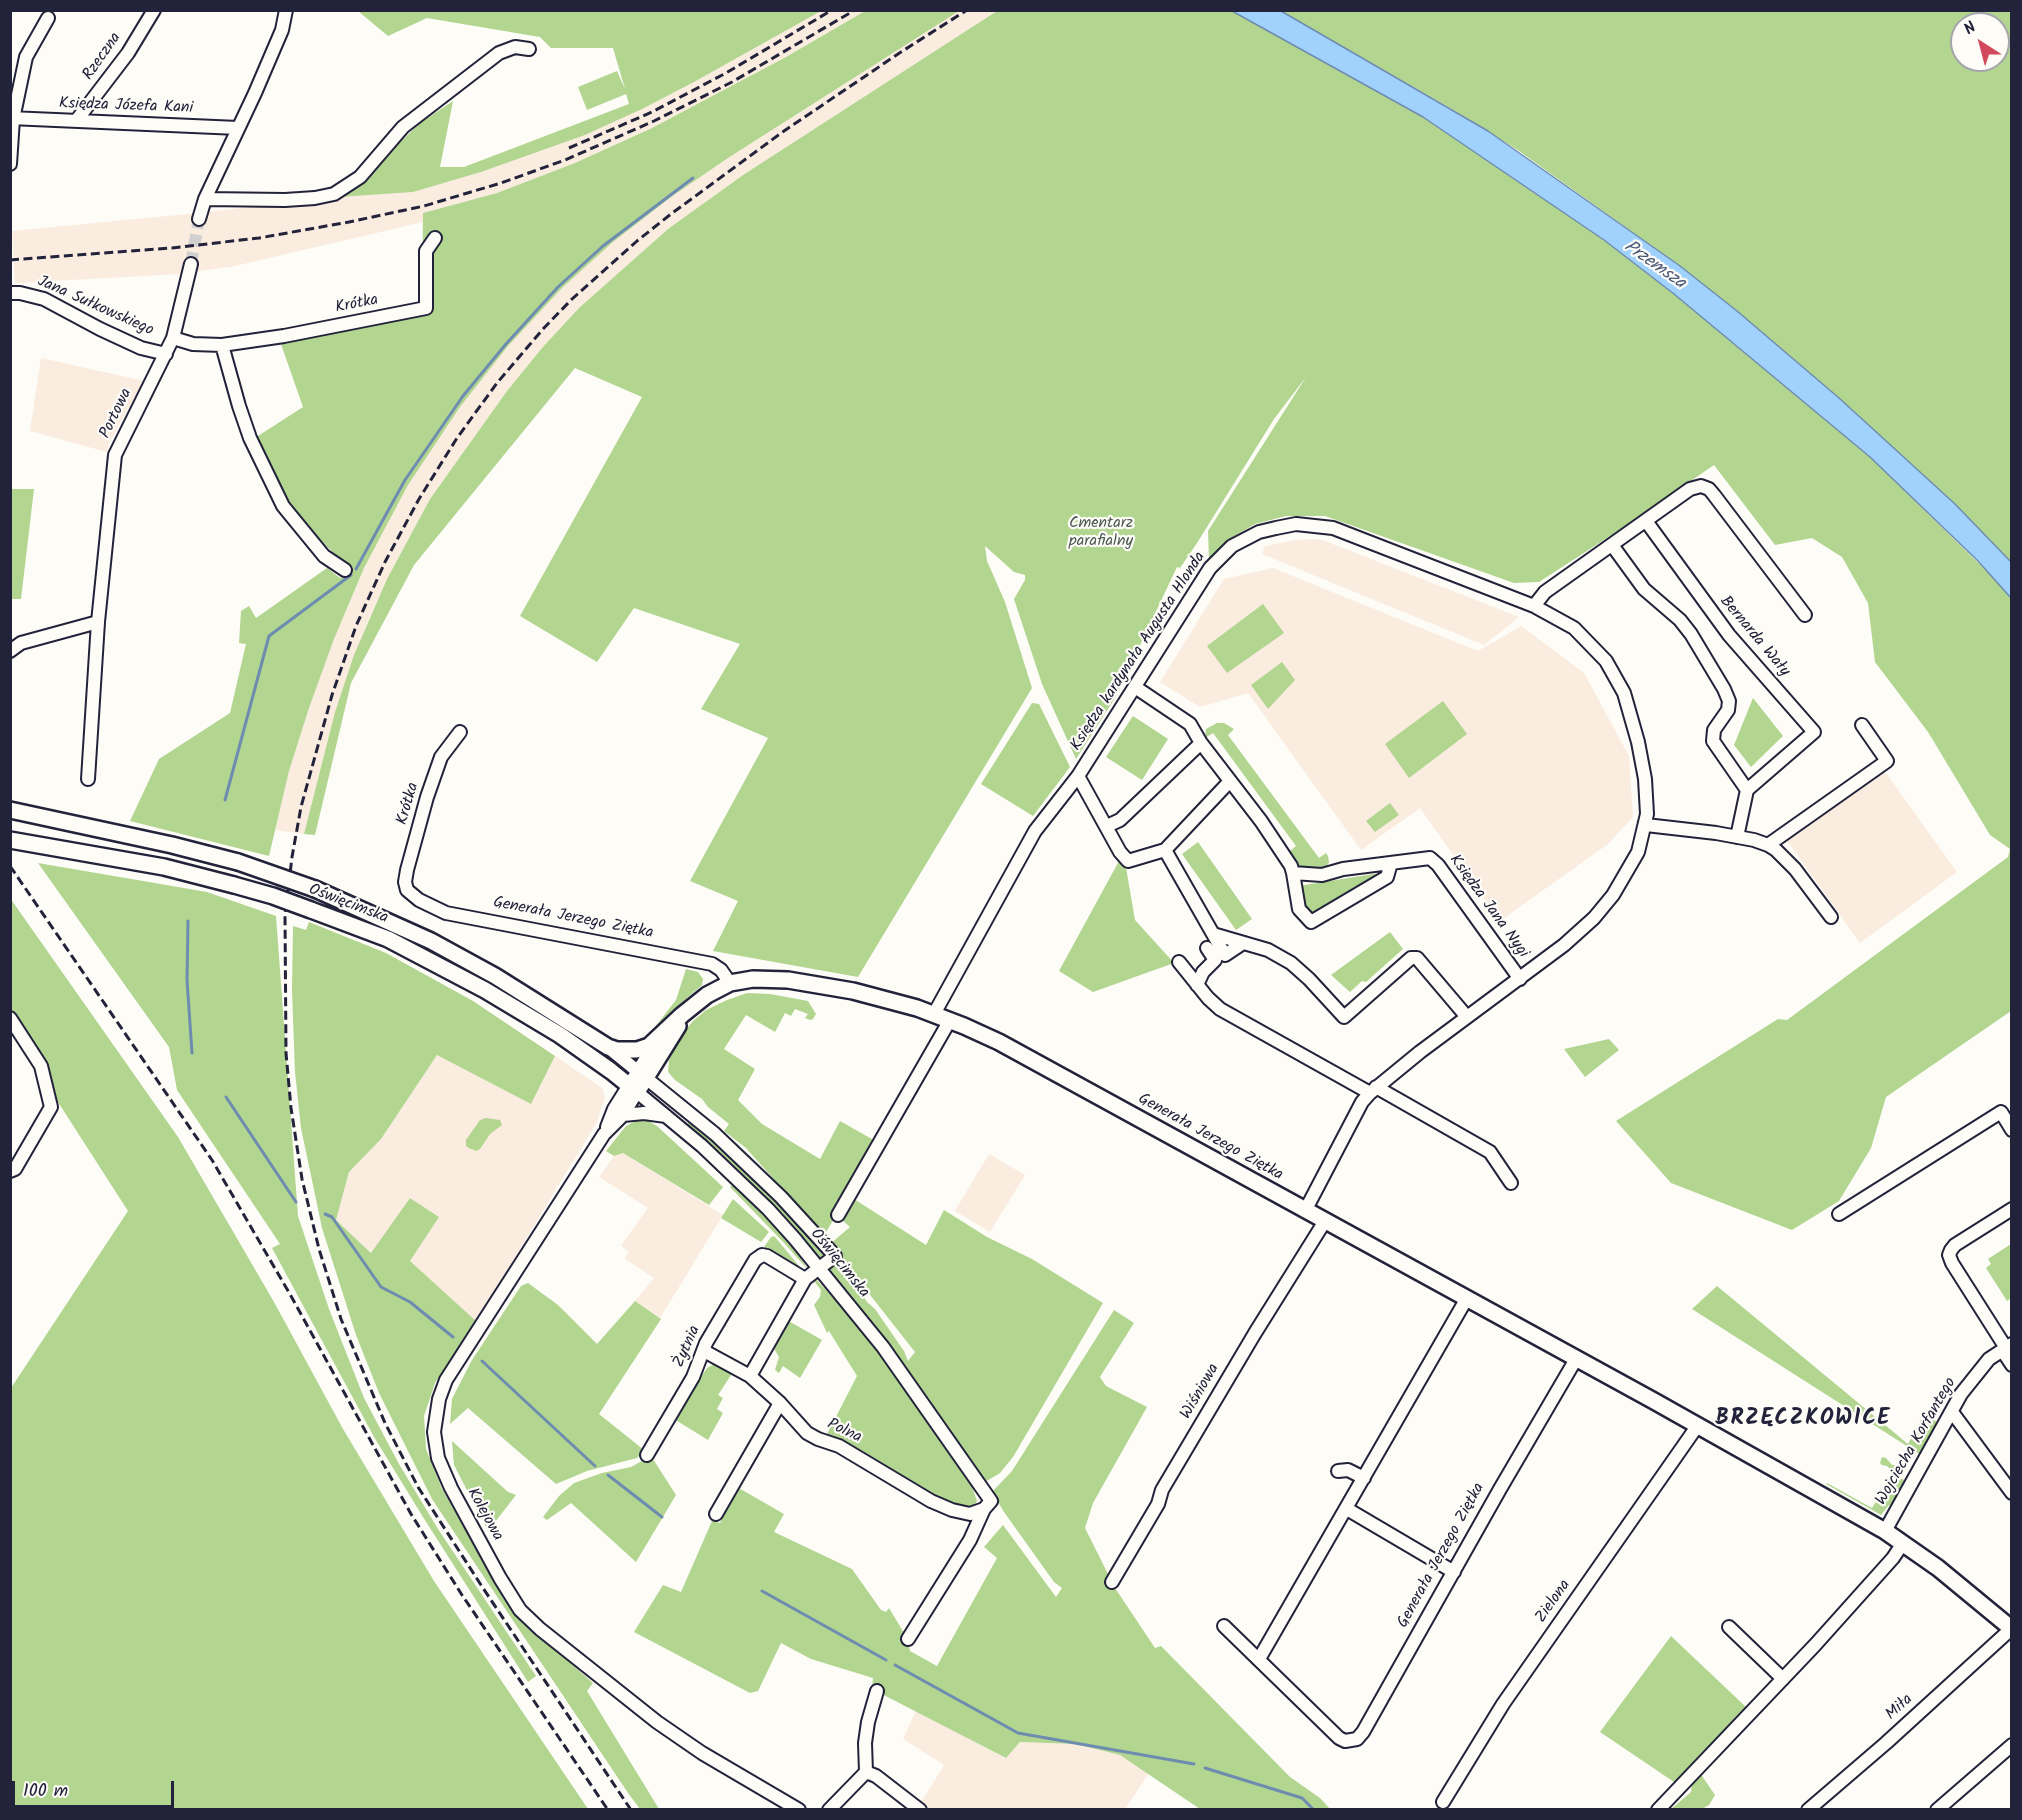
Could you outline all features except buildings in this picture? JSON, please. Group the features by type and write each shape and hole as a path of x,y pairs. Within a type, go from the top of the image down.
{"main road":[{"name":"Oświęcimska","path":"14,808 238,862 315,889 396,924 466,960 608,1047 627,1051 649,1046"},
{"name":"Oświęcimska","path":"10,840 164,867 234,885 273,896 388,939 485,990 560,1035 633,1088"},
{"name":"Generała Jerzego Ziętka","path":"682,1014 707,995 730,983 753,979 788,980 874,996 934,1014 999,1042 1698,1425 1885,1531 1951,1578 2011,1629"},
{"path":"633,1088 678,1026 682,1014"},
{"path":"649,1046 682,1014"}],"street":[{"name":"Rzeczna","path":"76,121 128,53 154,10"},
{"path":"199,219 205,199 282,30 286,10"},
{"path":"10,164 12,118 26,57 48,18"},
{"path":"205,199 285,200 334,194 360,177 403,127 500,53 515,47 529,49"},
{"name":"Księdza Józefa Kani","path":"12,118 237,128"},
{"name":"Krótka","path":"222,345 284,336 426,308 426,251 435,238"},
{"name":"Portowa","path":"88,779 98,622 115,455 173,338 191,264"},
{"name":"Jana Sułkowskiego","path":"10,293 44,299 121,339 141,348 166,354"},
{"path":"173,338 193,344 222,345 250,438 283,506 324,556 345,570"},
{"path":"1534,606 1545,592 1690,489 1701,486 1709,489 1805,615"},
{"name":"Bernarda Wały","path":"1646,521 1729,635 1814,732 1747,790"},
{"name":"Księdza kardynała Augusta Hlonda","path":"1166,850 1128,861 1120,852 1078,776 1215,562 1232,546 1245,538 1296,524 1333,528 1534,606 1574,628 1606,661 1624,693 1645,779 1647,814 1638,852 1613,895 1594,918 1572,938 1373,1090 1362,1102 1305,1211"},
{"path":"1612,545 1644,589 1680,620 1691,634 1724,689 1729,701 1728,710 1714,730 1713,741 1747,790 1737,837"},
{"path":"10,651 21,643 98,622"},
{"path":"1135,687 1190,724 1201,743 1261,821 1291,866 1299,909 1311,922 1387,877 1391,863"},
{"path":"1768,845 1887,761 1862,725"},
{"name":"Krótka","path":"408,890 405,882 407,870 427,797 441,757 460,732"},
{"path":"1107,826 1120,820 1201,743"},
{"path":"934,1014 1035,831 1078,776"},
{"path":"1230,781 1166,850 1213,934 1268,951 1291,963 1344,1017 1411,958 1417,958 1467,1017"},
{"path":"1646,825 1737,837 1768,845 1795,869 1831,917"},
{"name":"Księdza Jana Nygi","path":"1293,873 1322,875 1343,869 1430,858 1438,865 1520,979"},
{"name":"Generała Jerzego Ziętka","path":"408,890 419,900 447,913 712,964 721,970 730,983"},
{"path":"1197,985 1203,972 1215,960 1207,948"},
{"path":"1179,962 1220,1009 1490,1152 1511,1183"},
{"path":"10,1018 41,1066 51,1107 15,1169 10,1172"},
{"path":"838,1215 950,1020"},
{"path":"642,1075 649,1046"},
{"name":"Oświęcimska","path":"608,1047 715,1134 781,1197 835,1256 819,1268"},
{"name":"Oświęcimska","path":"633,1088 702,1146 768,1209 819,1268 883,1347 982,1487 988,1505"},
{"name":"Kolejowa","path":"604,1134 623,1115 633,1088"},
{"name":"Kolejowa","path":"633,1088 614,1109 604,1134 447,1380 435,1415 434,1432 438,1458 451,1488 500,1578 513,1601 527,1617 609,1686 657,1722 702,1753 800,1809"},
{"path":"1839,1214 2006,1108 2012,1130"},
{"path":"623,1115 644,1113 667,1116"},
{"path":"2012,1209 1955,1245 1949,1255 2006,1347 2012,1365"},
{"name":"Wiśniowa","path":"1112,1582 1231,1372 1325,1221"},
{"name":"Żytnia","path":"647,1455 693,1377 706,1343 753,1264 762,1255 769,1257 805,1279"},
{"path":"750,1376 805,1279 819,1268"},
{"path":"1224,1626 1262,1656 1467,1298"},
{"name":"Wojciecha Korfantego","path":"1885,1531 1961,1394 1986,1362 2006,1347"},
{"name":"Polna","path":"704,1351 750,1376 780,1403 807,1433 839,1446 931,1501 952,1510 970,1514 988,1505"},
{"name":"Generała Jerzego Ziętka","path":"1262,1656 1339,1738 1345,1741 1357,1739 1576,1359"},
{"path":"716,1514 780,1403"},
{"path":"1952,1412 2012,1493"},
{"name":"Zielona","path":"1443,1802 1503,1704 1698,1425"},
{"path":"1338,1471 1348,1470 1364,1478"},
{"path":"908,1639 970,1540 988,1505"},
{"path":"1347,1509 1454,1572"},
{"path":"1658,1809 1783,1679 1893,1558 1903,1543"},
{"path":"1729,1627 1783,1679"},
{"name":"Miła","path":"1808,1809 1886,1743 2011,1629"},
{"path":"830,1809 866,1772 865,1743 877,1691"},
{"path":"1937,1809 2012,1745"},
{"path":"866,1772 876,1776 920,1809"}],"shaded area":[{"path":"821,11 865,11 786,57 652,128 575,163 497,193 423,213 423,222 235,266 180,274 15,283 12,231 340,197 413,192 481,172 585,135 694,82"},
{"path":"959,11 997,11 743,175 668,229 579,308 542,348 507,391 430,499 387,579 366,626 335,712 304,834 275,830 289,771 309,708 334,639 364,568 408,485 460,407 508,346 562,288 613,242 671,197 728,158"},
{"path":"41,358 144,381 110,441 107,452 30,431"},
{"path":"1320,539 1519,617 1484,645 1262,554 1265,546 1295,540"},
{"path":"1273,568 1478,651 1521,626 1584,673 1629,756 1633,817 1608,844 1500,921 1420,808 1361,850 1248,693 1200,707 1160,682 1224,579"},
{"path":"1883,769 1957,872 1860,943 1786,839"},
{"path":"437,1055 531,1104 555,1056 602,1088 605,1097 597,1122 476,1321 410,1261 439,1217 410,1198 372,1253 336,1220 349,1172 381,1139"},
{"path":"623,1153 723,1215 660,1318 635,1301 654,1278 625,1259 629,1251 621,1246 648,1208 599,1177 614,1156"},
{"path":"989,1154 1025,1175 990,1232 955,1211"},
{"path":"916,1711 1005,1758 1020,1742 1076,1744 1120,1755 1149,1773 1125,1809 910,1809 923,1799 944,1765 903,1739"}],"green space":[{"path":"358,11 821,11 694,82 585,135 481,172 413,192 340,197 347,193 420,123 453,101 440,167 464,167 629,104 626,94 587,110 578,87 617,71 625,89 613,48 551,48 540,37 427,18 388,36"},
{"path":"865,11 959,11 728,158 671,197 613,242 562,288 508,346 460,407 408,485 364,568 334,639 309,708 289,771 269,856 130,821 159,759 230,713 246,644 239,643 241,611 249,606 256,618 327,568 340,578 351,570 308,528 279,489 255,440 303,407 281,344 433,311 422,301 423,213 497,193 575,163 652,128 786,57"},
{"name":"Cmentarz parafialny","path":"997,11 1232,11 1423,117 1604,240 1674,294 1870,457 2011,595 2011,1011 1886,1097 1871,1148 1839,1201 1792,1230 1671,1183 1616,1121 1778,1019 1787,1020 2008,857 2010,849 1990,835 1928,732 1875,662 1868,603 1842,557 1812,538 1775,545 1714,465 1539,582 1514,583 1325,516 1286,516 1255,524 1228,540 1209,559 1208,531 1306,377 1274,419 1197,543 1180,568 1177,567 1115,698 1076,759 1042,684 1014,599 1025,580 1025,575 1014,572 985,546 987,561 1005,602 1032,688 858,977 713,951 738,901 690,881 768,738 701,709 740,644 634,608 597,662 520,616 642,397 575,368 414,565 351,683 315,835 304,834 335,712 354,655 387,579 430,499 507,391 542,348 579,308 668,229 743,175"},
{"path":"1281,11 2011,11 2011,562 1955,504 1839,398 1737,311 1680,266 1519,151 1457,112"},
{"path":"11,489 34,489 21,599 11,599"},
{"path":"1263,604 1284,633 1227,673 1207,646"},
{"path":"1282,662 1295,680 1268,709 1251,685"},
{"path":"1753,698 1783,736 1751,767 1734,745"},
{"path":"1443,701 1467,734 1409,778 1385,744"},
{"path":"1032,703 1039,704 1070,767 1033,816 981,784"},
{"path":"1133,716 1168,739 1142,780 1106,757"},
{"path":"1217,723 1224,723 1234,729 1228,735 1319,858 1326,853 1329,862 1326,868 1309,871 1300,867 1296,862 1289,852 1296,846 1213,733 1205,738 1206,729"},
{"path":"1390,803 1399,815 1375,832 1366,821"},
{"path":"1198,842 1252,919 1236,930 1182,854"},
{"path":"1119,861 1125,862 1135,920 1174,963 1093,992 1059,971"},
{"path":"38,863 207,892 276,916 298,1216 329,1309 364,1398 399,1464 438,1529 536,1676 528,1682 374,1437 272,1248 280,1244 177,1090 169,1047"},
{"path":"1380,873 1380,877 1317,914 1310,914 1306,911 1298,886"},
{"path":"10,898 178,1137 274,1302 343,1429 434,1581 588,1809 11,1809 11,1388 128,1211 56,1099 44,1059 11,1012"},
{"path":"309,922 386,953 473,1001 555,1056 531,1104 437,1055 381,1139 349,1172 336,1220 371,1253 410,1198 439,1217 410,1261 476,1321 435,1383 424,1416 426,1449 442,1489 512,1612 593,1683 587,1691 659,1809 640,1809 628,1793 432,1499 379,1393 356,1335 322,1228 301,1128 295,1072 292,990 293,926 306,930"},
{"path":"1390,932 1403,949 1366,982 1362,981 1350,992 1331,975"},
{"path":"686,969 698,972 703,979 702,985 675,1008 648,1036 676,1000"},
{"path":"747,993 770,994 808,1001 816,1014 810,1020 805,1018 808,1014 795,1009 791,1016 785,1013 775,1032 746,1015 724,1049 755,1069 738,1100 762,1124 820,1159 840,1121 877,1142 824,1236 746,1148 724,1131 729,1124 668,1072 669,1060 679,1038 692,1022 706,1010"},
{"path":"1609,1039 1619,1050 1585,1077 1564,1049"},
{"path":"486,1118 500,1120 502,1125 490,1134 480,1149 476,1151 466,1146 466,1140 480,1120"},
{"path":"636,1121 648,1121 657,1126 723,1187 709,1205 623,1153 614,1156 606,1151 626,1126"},
{"path":"689,1122 709,1136 763,1187 824,1254 821,1259 754,1187 687,1125"},
{"path":"734,1183 791,1243 808,1270 730,1187"},
{"path":"733,1199 769,1232 761,1242 721,1218"},
{"path":"854,1199 926,1245 944,1210 987,1237 1032,1259 1103,1303 1013,1457 1000,1473 985,1482 903,1366 828,1269 834,1264 844,1267 904,1351 908,1361 915,1352 830,1244 850,1227 842,1220"},
{"path":"774,1236 804,1272 796,1270 764,1247"},
{"path":"2011,1244 2011,1298 2007,1301 1986,1268 1991,1264 1988,1259"},
{"path":"814,1277 874,1342 925,1420 969,1478 977,1501 973,1507 964,1508 932,1497 826,1436 857,1376 829,1331 827,1333 814,1305 820,1297 821,1290 814,1281"},
{"path":"528,1283 558,1305 597,1344 635,1301 661,1319 599,1414 644,1450 637,1458 587,1471 556,1484 468,1408 450,1424 452,1399 472,1360 521,1286"},
{"path":"1717,1286 1908,1444 1924,1414 1939,1423 1924,1457 1692,1309"},
{"path":"1114,1310 1134,1323 1100,1377 1106,1386 1147,1407 1093,1503 1085,1528 1115,1588 1155,1648 1161,1646 1290,1777 1320,1798 1330,1809 1200,1809 1120,1755 1076,1744 1020,1742 1006,1758 872,1689 873,1678 811,1659 781,1643 758,1691 750,1693 634,1632 663,1585 681,1592 712,1521 720,1523 737,1487 784,1514 774,1532 852,1569 881,1610 886,1612 889,1608 907,1638 910,1651 937,1666 997,1558 984,1547 1003,1525 1056,1597 1062,1588 1054,1582 992,1492 1012,1471"},
{"path":"785,1319 822,1340 800,1378 783,1366 779,1373 775,1370 779,1357 773,1347"},
{"path":"716,1363 733,1372 718,1395 723,1398 717,1409 723,1413 708,1440 674,1419 707,1368"},
{"path":"452,1441 508,1492 516,1495 488,1531 454,1465"},
{"path":"651,1456 676,1495 636,1562 571,1503 547,1520 543,1517 559,1496 574,1483 602,1473 631,1467"},
{"path":"1882,1457 1895,1465 1896,1477 1904,1481 1891,1506 1889,1505 1881,1515 1826,1484 1872,1508 1887,1484 1892,1482 1892,1471 1880,1463"},
{"path":"1671,1636 1747,1708 1677,1784 1600,1732"},
{"path":"1702,1776 1715,1795 1709,1805 1702,1809 1670,1810 1691,1792 1692,1781"}],"water":[{"name":"Przemsza","path":"1232,11 1281,11 1488,131 1680,266 1839,398 1955,504 2011,562 2011,598 1977,560 1870,457 1674,294 1604,240 1423,117"}],"waterway":[{"path":"356,569 405,480 463,396 506,344 558,287 603,246 693,178"},
{"path":"225,800 269,636 351,575"},
{"path":"188,921 187,980 192,1053"},
{"path":"226,1097 296,1202"},
{"path":"325,1214 332,1217 381,1287 410,1302 453,1337"},
{"path":"482,1361 595,1466"},
{"path":"608,1475 662,1517"},
{"path":"762,1591 886,1660"},
{"path":"895,1665 1018,1733 1194,1764"},
{"path":"1205,1768 1302,1798 1314,1810"}],"tunnel":[{"path":"191,264 199,219"}],"railway":[{"path":"569,148 652,112 726,73 832,10"},
{"path":"10,260 172,248 259,238 424,206 501,183 565,160 654,121 732,82 855,10"},
{"path":"631,1810 418,1487 385,1423 341,1319 319,1249 302,1179 291,1108 286,1053 285,915 301,807 332,695 356,626 385,562 419,499 457,438 497,383 572,299 671,214 784,131 967,10"},
{"path":"10,866 212,1160 291,1296 411,1514 462,1595 608,1810"}],"district":[{"name":"BRZĘCZKOWICE","path":"1803,1420"}]}
